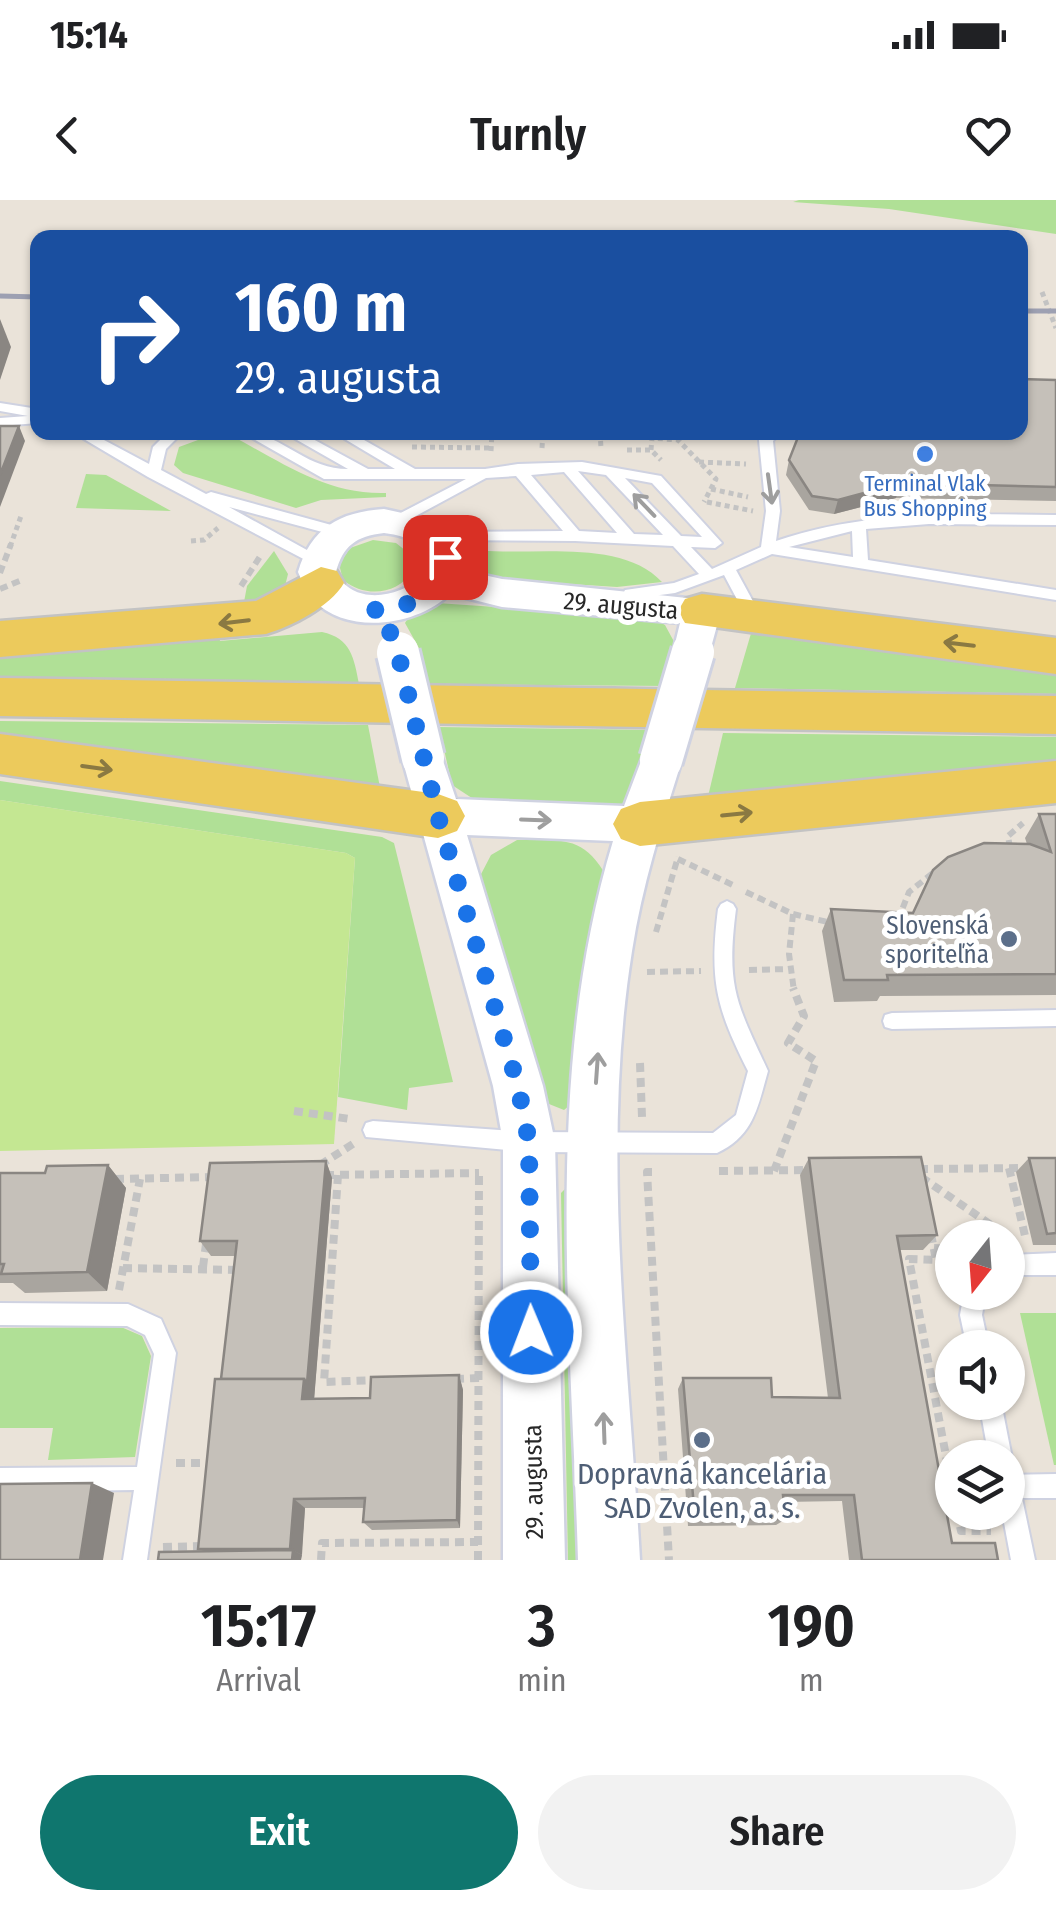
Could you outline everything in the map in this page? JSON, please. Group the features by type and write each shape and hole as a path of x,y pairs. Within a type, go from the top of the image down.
{"main road":[{"path":"0,639 250,620 278,614 327,558"},
{"path":"701,613 753,616 1056,656"},
{"path":"0,697 1056,715"},
{"path":"0,754 438,816"},
{"path":"660,836 1048,802"}],"street":[{"path":"396,521 433,537 445,557 441,580 413,602 372,610 346,604 327,558 373,522 396,521"},
{"name":"29. augusta","path":"441,580 502,593 701,613 661,760 660,836 604,978 595,1142 609,1560"},
{"name":"29. augusta","path":"372,610 390,632 398,653 438,816 518,1086 529,1142 534,1560"},
{"path":"438,816 660,836"}],"lane":[{"path":"0,406 30,414"},
{"path":"0,422 30,417"},
{"path":"92,440 178,488 327,558"},
{"path":"153,474 160,447 168,440"},
{"path":"262,440 324,474 485,474 567,467 656,478 715,543"},
{"path":"304,440 368,474"},
{"path":"353,440 415,474"},
{"path":"766,440 774,511 768,549"},
{"path":"567,467 629,538"},
{"path":"518,470 574,536"},
{"path":"609,470 678,541 701,613"},
{"path":"396,521 485,474"},
{"path":"178,488 327,558"},
{"path":"701,613 726,566 768,549 858,524 909,518 1056,520"},
{"path":"858,524 861,565"},
{"path":"433,537 574,536 715,543"},
{"path":"701,613 715,543"},
{"path":"768,549 1056,595"},
{"path":"726,566 753,616"},
{"path":"374,1130 529,1142 717,1143 744,1120 758,1071 730,1017 718,970 727,909"},
{"path":"892,1020 1056,1018"},
{"path":"1025,1264 1056,1264"},
{"path":"0,1314 128,1314 154,1327 165,1353 136,1554"},
{"path":"0,1480 148,1470"},
{"path":"1025,1486 1056,1486"},
{"path":"1017,1531 1023,1560"}],"path":[{"path":"1042,292 1056,328"},
{"path":"491,448 492,440"},
{"path":"542,440 542,449"},
{"path":"600,440 601,450"},
{"path":"651,450 652,440"},
{"path":"678,440 716,480 703,502 756,511"},
{"path":"700,462 732,464"},
{"path":"712,489 746,494"},
{"path":"0,574 20,516"},
{"path":"191,541 204,540 218,528"},
{"path":"238,591 266,550"},
{"path":"0,589 22,580"},
{"path":"993,856 1011,855 1008,836 1048,802"},
{"path":"655,934 660,836"},
{"path":"878,922 897,922 909,892 932,871 946,866"},
{"path":"774,1170 816,1061 788,1043 804,1016 790,987 786,956 794,914 841,923"},
{"path":"646,989 650,952"},
{"path":"640,1058 642,1116"},
{"path":"294,1111 337,1114 374,1130"},
{"path":"303,1176 374,1130"},
{"path":"918,1172 1028,1250 1009,1168"},
{"path":"900,1169 918,1172 1040,1168"},
{"path":"321,1176 479,1170 478,1560"},
{"path":"701,1172 810,1170"},
{"path":"665,1172 646,1172 669,1560"},
{"path":"918,1172 922,1194"},
{"path":"338,1175 324,1382 382,1380"},
{"path":"100,1179 215,1177 213,1195"},
{"path":"118,1298 140,1179"},
{"path":"930,1230 936,1260 909,1259 943,1440"},
{"path":"203,1268 208,1231"},
{"path":"124,1268 239,1267 236,1287"},
{"path":"440,1379 479,1378"},
{"path":"212,1480 217,1444"},
{"path":"148,1470 214,1463"},
{"path":"136,1554 204,1547 206,1530"},
{"path":"960,1530 1017,1531"},
{"path":"321,1560 322,1543 478,1542"}],"green space":[{"path":"1056,200 1056,234 889,209 793,202"},
{"path":"198,440 239,440 325,483 386,493 386,497 321,500 296,508 183,473 174,465 179,447"},
{"path":"86,474 106,475 171,511 76,508"},
{"path":"373,540 396,543 411,555 413,571 390,589 361,590 343,580 339,564 350,548"},
{"path":"455,547 592,553 643,567 662,582 617,587 475,578 455,559"},
{"path":"274,551 288,574 285,586 242,613 247,586"},
{"path":"437,603 652,618 665,625 678,649 667,686 428,684 420,650 405,623 410,615"},
{"path":"752,630 1056,668 1056,694 735,688"},
{"path":"322,632 345,644 359,684 0,677 0,656 219,635 220,641"},
{"path":"0,721 368,725 382,798 0,743"},
{"path":"439,727 654,730 626,803 616,809 484,806 452,785"},
{"path":"723,733 1056,737 1056,768 706,805"},
{"path":"0,781 382,837 394,843 453,1082 409,1088 407,1110 338,1097 355,858 346,853 0,800"},
{"path":"0,800 346,853 355,858 334,1144 0,1151"},
{"path":"517,840 558,841 580,847 607,877 582,984 575,1101 564,1110 549,1104 479,878 491,855"},
{"path":"569,1185 582,1560 568,1560 561,1193"},
{"path":"1020,1313 1056,1313 1056,1465 1054,1465"},
{"path":"121,1327 142,1336 151,1356 135,1457 48,1460 53,1428 0,1428 0,1328"}],"building":[{"name":"Terminal Vlak Bus Shopping","path":"1028,379 1056,380 1056,487 901,483 838,500 812,496 789,460 797,440 1028,440"},
{"path":"0,426 19,426 0,475"},
{"path":"1039,814 1056,814 1056,974 887,975 888,980 844,980 831,909 913,913 933,870 948,857 984,843 1030,844 1051,852"},
{"path":"921,1157 935,1235 897,1236 935,1448 935,1530 950,1530 952,1543 995,1543 998,1560 862,1560 854,1495 783,1495 786,1519 695,1519 683,1378 771,1378 772,1397 840,1398 809,1158"},
{"path":"1029,1158 1056,1158 1056,1233 1047,1234"},
{"path":"326,1161 307,1383 304,1379 221,1379 237,1241 200,1241 210,1163"},
{"path":"108,1165 87,1272 1,1274 4,1264 0,1264 0,1173 45,1173 47,1166"},
{"path":"459,1375 457,1520 363,1522 365,1498 294,1499 290,1549 198,1549 215,1379 304,1379 302,1399 370,1398 371,1377"},
{"path":"92,1483 80,1560 0,1560 0,1484"},
{"path":"293,1550 292,1560 158,1560 159,1552"}],"railway":[{"path":"0,296 30,297"},
{"path":"1028,311 1056,311"}],"place":[{"name":"Terminal Vlak Bus Shopping","path":"925,454"},
{"name":"Slovenská sporiteľňa","path":"1009,939"},
{"name":"Dopravná kancelária SAD Zvolen, a. s.","path":"702,1440"}],"route":[{"path":"445,557 441,580 430,592 404,606 372,610 390,632 398,653 438,816 518,1086 529,1142 531,1332"}]}
